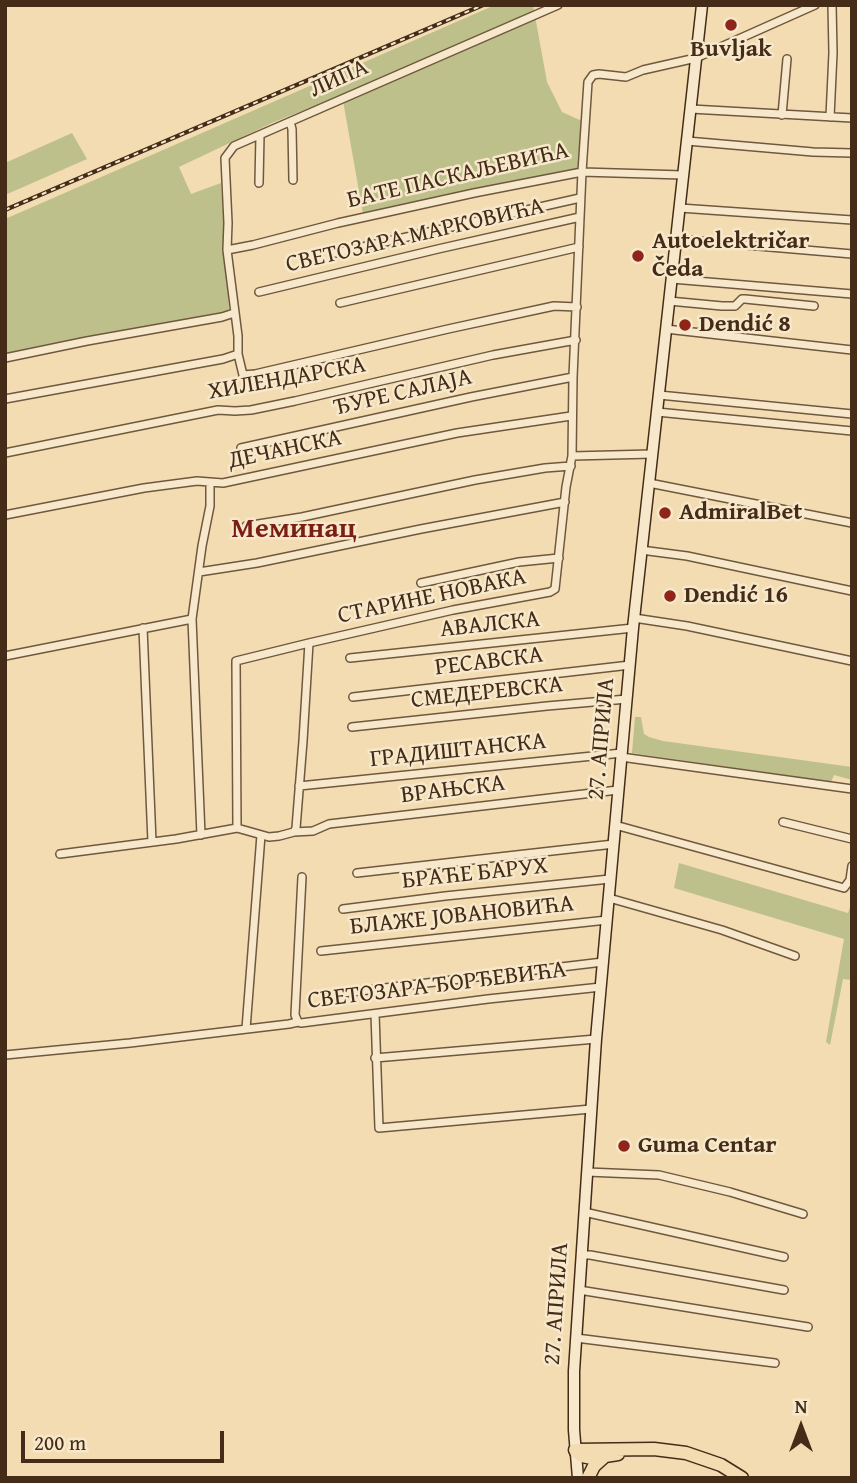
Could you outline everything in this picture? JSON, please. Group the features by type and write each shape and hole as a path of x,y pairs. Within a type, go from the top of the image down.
{"main road":[{"name":"27. АПРИЛА","path":"578,1478 573,1380 596,1039 641,550 702,5"},
{"path":"575,1451 587,1458 632,1450"},
{"path":"575,1451 661,1450 686,1453 721,1465 742,1478"},
{"path":"588,1478 594,1466 604,1457"}],"street":[{"name":"ЛИПА","path":"227,250 225,158 234,146 558,5"},
{"path":"696,58 815,5"},
{"path":"830,117 832,5"},
{"name":"БАТЕ ПАСКАЉЕВИЋА","path":"227,250 338,223 582,172 588,82 593,75 626,77 643,70 696,58"},
{"path":"782,115 787,59"},
{"path":"691,109 852,118"},
{"path":"290,122 293,180"},
{"path":"259,183 260,135"},
{"path":"687,141 852,153"},
{"path":"582,172 683,175"},
{"name":"СТАРИНЕ НОВАКА","path":"237,828 236,661 555,589 572,456 582,172"},
{"path":"336,253 580,198"},
{"path":"680,208 852,220"},
{"name":"СВЕТОЗАРА МАРКОВИЋА","path":"259,292 580,217"},
{"path":"676,239 852,254"},
{"path":"340,303 579,247"},
{"path":"227,250 238,354 243,375 554,306 577,307"},
{"path":"672,279 852,294"},
{"path":"669,301 735,306 745,299 814,306"},
{"path":"5,358 234,313"},
{"path":"666,329 852,350"},
{"name":"ХИЛЕНДАРСКА","path":"5,453 218,410 236,411 273,406 493,355 576,340"},
{"path":"5,399 238,354"},
{"name":"ЂУРЕ САЛАЈА","path":"241,449 573,377"},
{"path":"659,395 852,414"},
{"path":"657,412 852,431"},
{"name":"ДЕЧАНСКА","path":"5,515 144,488 197,481 223,483 457,432 572,416"},
{"path":"572,456 652,454"},
{"path":"246,526 302,517 475,480 570,466"},
{"path":"201,835 192,619 210,506 210,483"},
{"path":"649,483 852,523"},
{"path":"199,572 565,502"},
{"path":"641,550 687,556 852,591"},
{"path":"421,583 519,562 559,558"},
{"path":"5,656 192,619"},
{"name":"АВАЛСКА","path":"350,658 634,623 687,626 852,661"},
{"path":"143,628 152,842"},
{"path":"295,832 309,643"},
{"name":"РЕСАВСКА","path":"353,697 630,665"},
{"name":"СМЕДЕРЕВСКА","path":"352,727 626,699"},
{"name":"ГРАДИШТАНСКА","path":"299,786 622,755 852,789"},
{"name":"ВРАЊСКА","path":"261,835 279,836 308,832 329,824 618,790"},
{"path":"783,822 852,839"},
{"path":"615,825 844,888 850,880 852,866"},
{"path":"60,854 237,828 261,835 246,1029"},
{"path":"357,873 614,844"},
{"name":"СВЕТОЗАРА ЂОРЂЕВИЋА","path":"302,877 295,1015 298,1022 601,986"},
{"name":"БРАЋЕ БАРУХ","path":"343,909 610,879"},
{"path":"609,898 722,930 795,956"},
{"name":"БЛАЖЕ ЈОВАНОВИЋА","path":"321,951 607,920"},
{"path":"326,995 603,962"},
{"path":"375,1014 379,1128 592,1109"},
{"path":"5,1055 131,1043 298,1022"},
{"path":"375,1058 596,1039"},
{"path":"587,1172 659,1175 730,1192 803,1214"},
{"path":"584,1212 785,1257"},
{"path":"582,1255 784,1290"},
{"path":"579,1290 808,1327"},
{"path":"576,1338 775,1363"}],"green space":[{"path":"495,5 533,5 547,82 562,112 582,121 580,168 363,214 342,95 274,122 179,167 191,194 221,183 229,309 222,314 5,354 5,219"},
{"path":"72,133 87,159 5,195 5,163"},
{"path":"635,717 641,717 644,734 649,737 852,767 852,780 834,775 831,782 632,753"},
{"path":"679,863 848,913 852,901 852,980 843,979 830,1045 826,1042 844,939 674,888"}],"railway":[{"path":"5,210 483,5"}],"place":[{"name":"Buvljak","path":"731,25"},
{"name":"Autoelektričar Čeda","path":"638,256"},
{"name":"Dendić 8","path":"685,325"},
{"name":"AdmiralBet","path":"665,513"},
{"name":"Dendić 16","path":"670,596"},
{"name":"Guma Centar","path":"624,1146"}],"district":[{"name":"Меминац","path":"294,530"}]}
